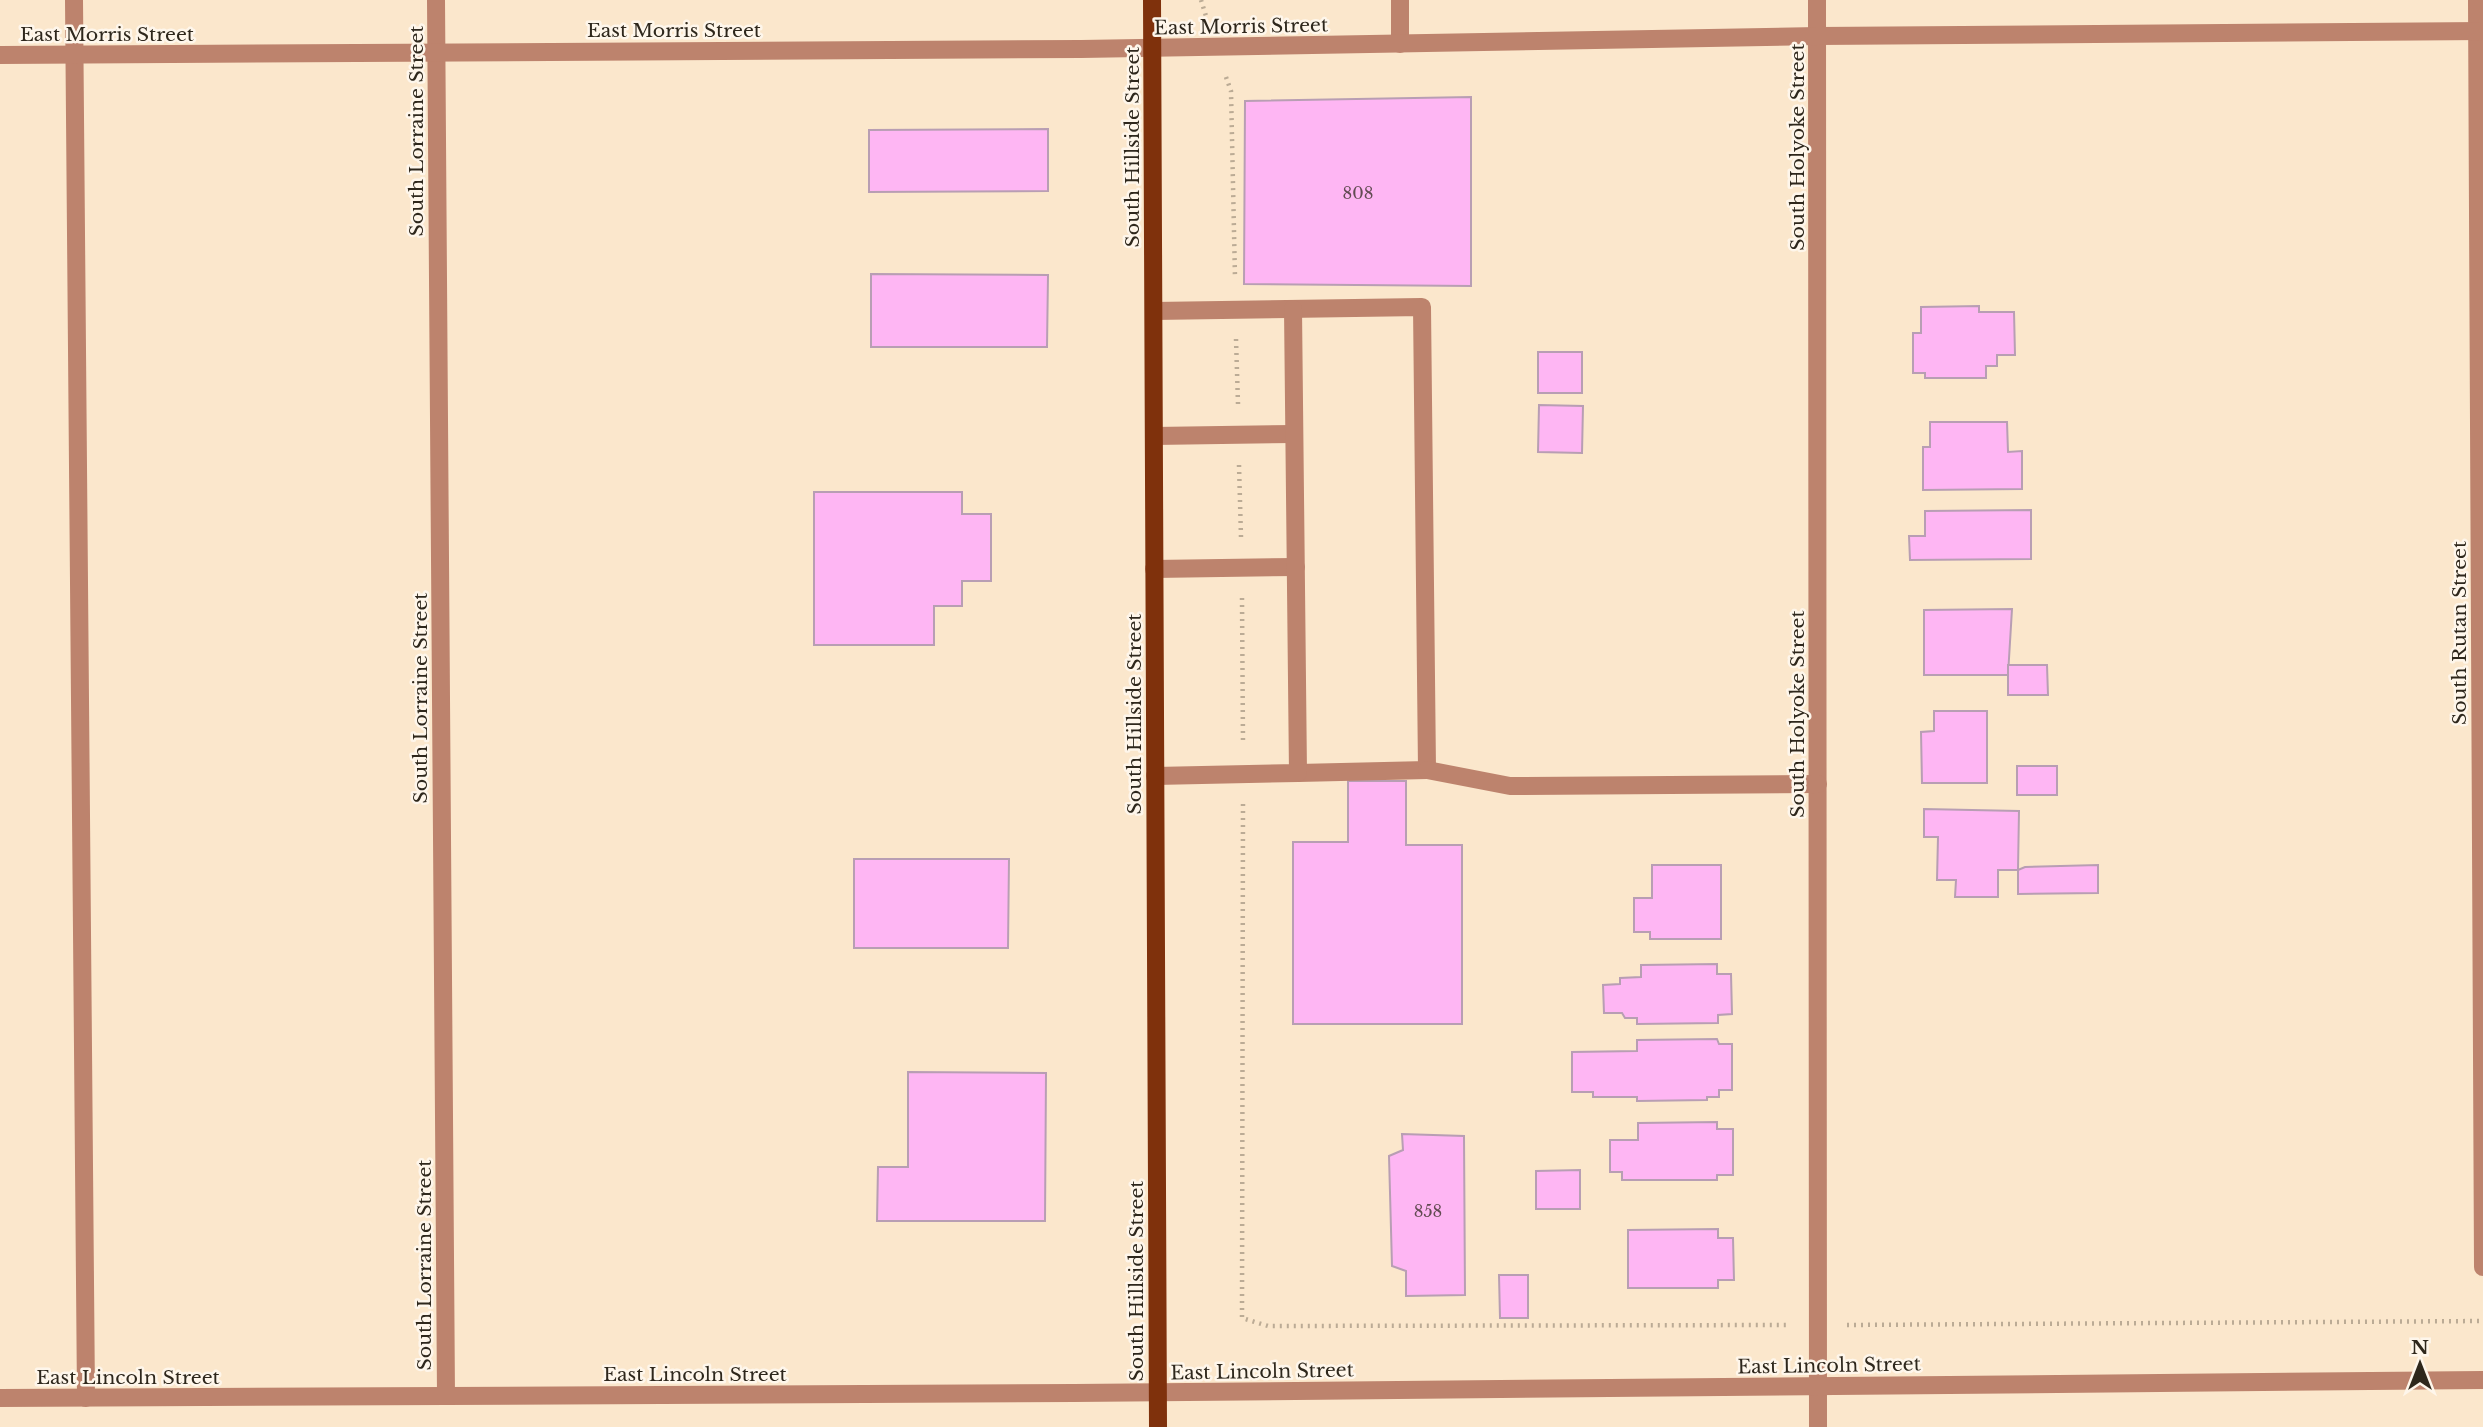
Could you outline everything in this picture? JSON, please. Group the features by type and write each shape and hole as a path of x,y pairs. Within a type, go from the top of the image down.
{"main road":[{"name":"South Hillside Street","path":"1152,0 1158,1427"}],"street":[{"path":"74,0 86,1398"},
{"name":"South Lorraine Street","path":"436,0 446,1396"},
{"path":"1399,44 1400,0"},
{"name":"South Holyoke Street","path":"1817,0 1818,1427"},
{"name":"South Rutan Street","path":"2477,0 2480,31 2483,1266"},
{"name":"East Morris Street","path":"0,55 1153,48 1818,36 2480,31"},
{"path":"1154,311 1422,307 1427,770"},
{"path":"1293,309 1298,773"},
{"path":"1154,436 1294,434"},
{"path":"1154,569 1296,567"},
{"path":"1155,776 1427,770 1510,786 1818,784"},
{"name":"East Lincoln Street","path":"0,1398 1158,1393 2483,1380"}],"path":[{"path":"1200,0 1231,91 1243,773 1242,1318 1268,1326 2483,1321"}],"building":[{"path":"1471,97 1471,286 1244,284 1245,101"},
{"path":"1048,129 1048,191 869,192 869,130"},
{"path":"871,274 1048,275 1047,347 871,347"},
{"path":"1979,306 1979,312 2014,312 2015,355 1997,355 1997,366 1986,366 1986,378 1925,378 1925,373 1913,373 1913,333 1921,333 1921,307"},
{"path":"1538,352 1582,352 1582,393 1538,393"},
{"path":"1539,405 1583,406 1582,453 1538,452"},
{"path":"1930,422 2007,422 2008,452 2022,451 2022,489 1923,490 1923,447 1930,447"},
{"path":"814,492 962,492 962,514 991,514 991,581 962,581 962,606 934,606 934,645 814,645"},
{"path":"2031,510 2031,559 1910,560 1909,536 1925,536 1925,511"},
{"path":"2012,609 2008,675 1924,675 1924,610"},
{"path":"2008,665 2047,665 2048,695 2008,695"},
{"path":"1934,711 1987,711 1987,783 1922,783 1921,732 1934,731"},
{"path":"2017,766 2057,766 2057,795 2017,795"},
{"path":"1348,781 1406,781 1406,845 1462,845 1462,1024 1293,1024 1293,842 1348,842"},
{"path":"1924,809 2019,811 2018,870 1998,870 1998,897 1955,897 1956,880 1937,880 1938,837 1924,837"},
{"path":"854,859 1009,859 1008,948 854,948"},
{"path":"1652,865 1721,865 1721,939 1650,939 1650,932 1634,932 1634,898 1652,898"},
{"path":"2098,865 2098,893 2018,894 2018,870 2025,867"},
{"path":"1717,964 1717,974 1731,974 1732,1014 1718,1015 1718,1023 1637,1024 1637,1018 1625,1018 1622,1013 1604,1013 1603,985 1620,984 1620,978 1641,977 1641,965"},
{"path":"1717,1039 1719,1044 1732,1044 1732,1090 1719,1090 1719,1097 1707,1097 1707,1100 1637,1101 1637,1097 1593,1097 1593,1092 1572,1092 1572,1052 1637,1051 1637,1040"},
{"path":"908,1072 1046,1073 1045,1221 877,1221 878,1167 908,1167"},
{"path":"1717,1122 1717,1129 1733,1129 1733,1175 1717,1175 1717,1180 1622,1180 1622,1172 1610,1172 1610,1140 1638,1140 1638,1123"},
{"path":"1402,1134 1464,1136 1465,1295 1406,1296 1406,1271 1392,1266 1389,1156 1403,1150"},
{"path":"1580,1170 1580,1209 1536,1209 1536,1171"},
{"path":"1718,1229 1718,1238 1733,1238 1734,1280 1718,1280 1718,1288 1628,1288 1628,1230"},
{"path":"1499,1275 1528,1275 1528,1318 1500,1318"}]}
